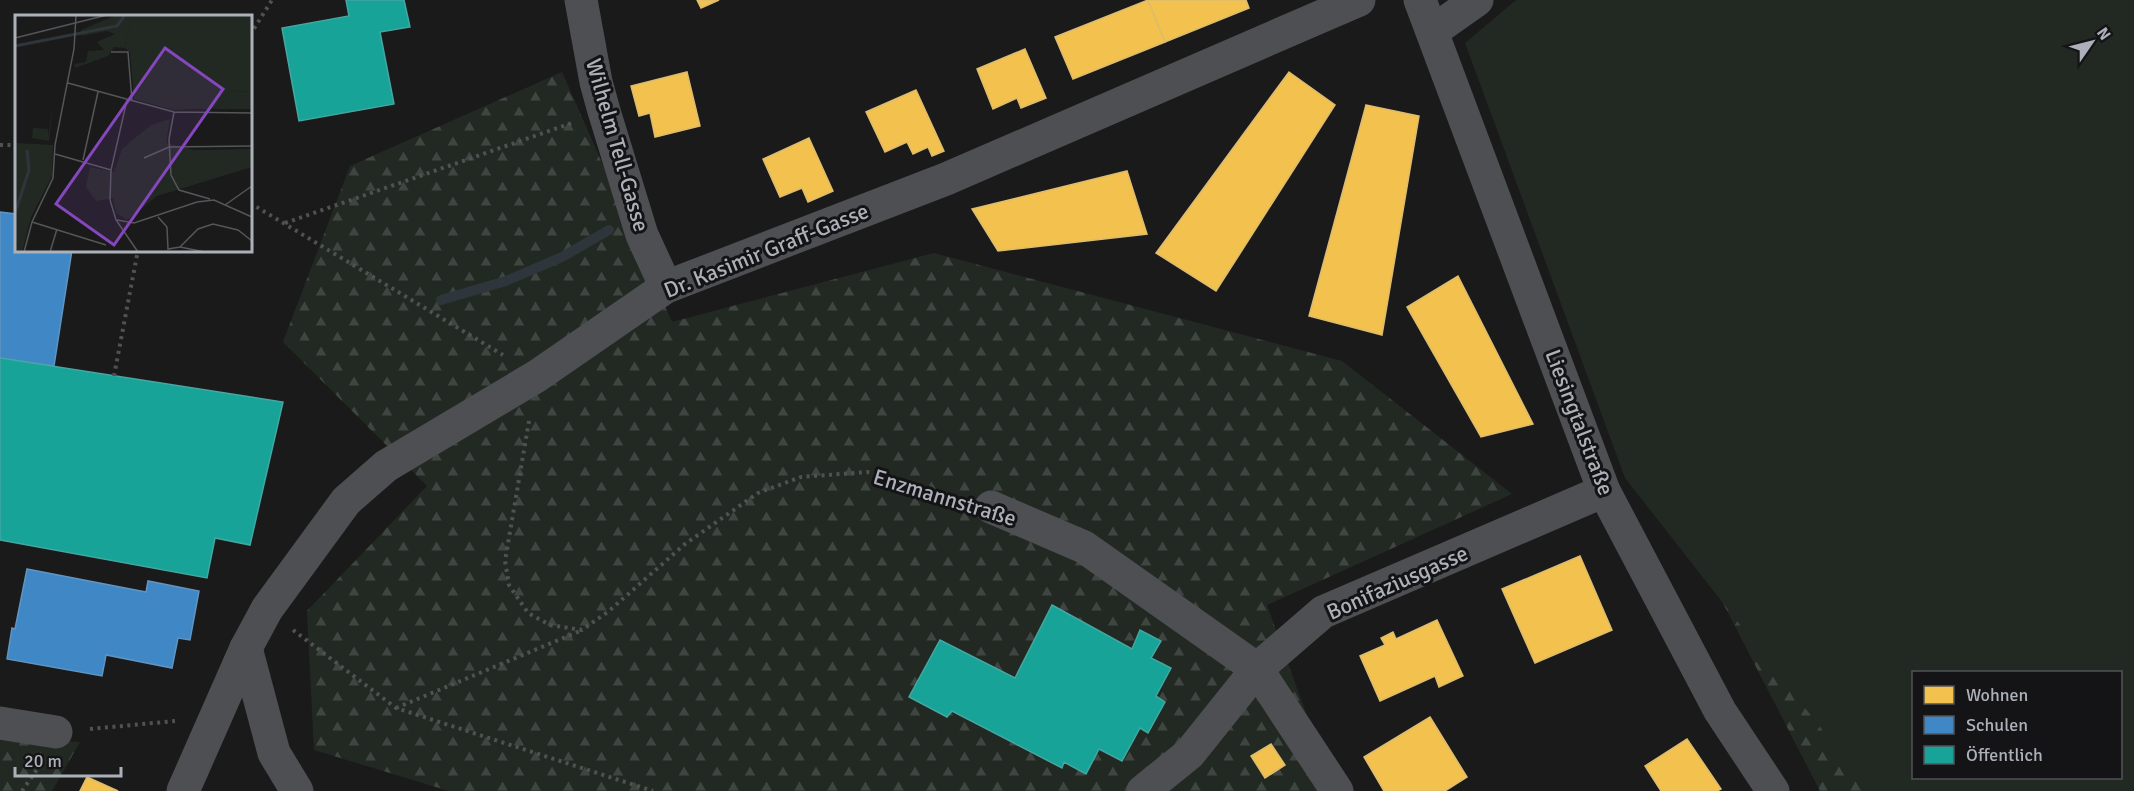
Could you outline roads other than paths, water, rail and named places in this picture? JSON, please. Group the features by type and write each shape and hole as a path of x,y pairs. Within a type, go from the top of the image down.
{"street":[{"name":"Wilhelm Tell-Gasse","path":"581,0 596,82 604,111 642,235 666,287"},
{"name":"Dr. Kasimir Graff-Gasse","path":"183,791 246,648 267,609 346,501 386,466 537,376 666,287 946,179 1359,0"},
{"name":"Liesingtalstraße","path":"1420,0 1604,491 1720,711 1773,791"},
{"path":"1433,31 1477,0"},
{"name":"Bonifaziusgasse","path":"1143,791 1189,754 1257,669 1323,612 1604,491"},
{"name":"Enzmannstraße","path":"991,507 1084,547 1257,669 1337,791"},
{"path":"246,648 274,753 297,791"},
{"path":"0,723 56,732"}],"waterway":[{"path":"441,300 506,281 562,257 609,230"}]}
